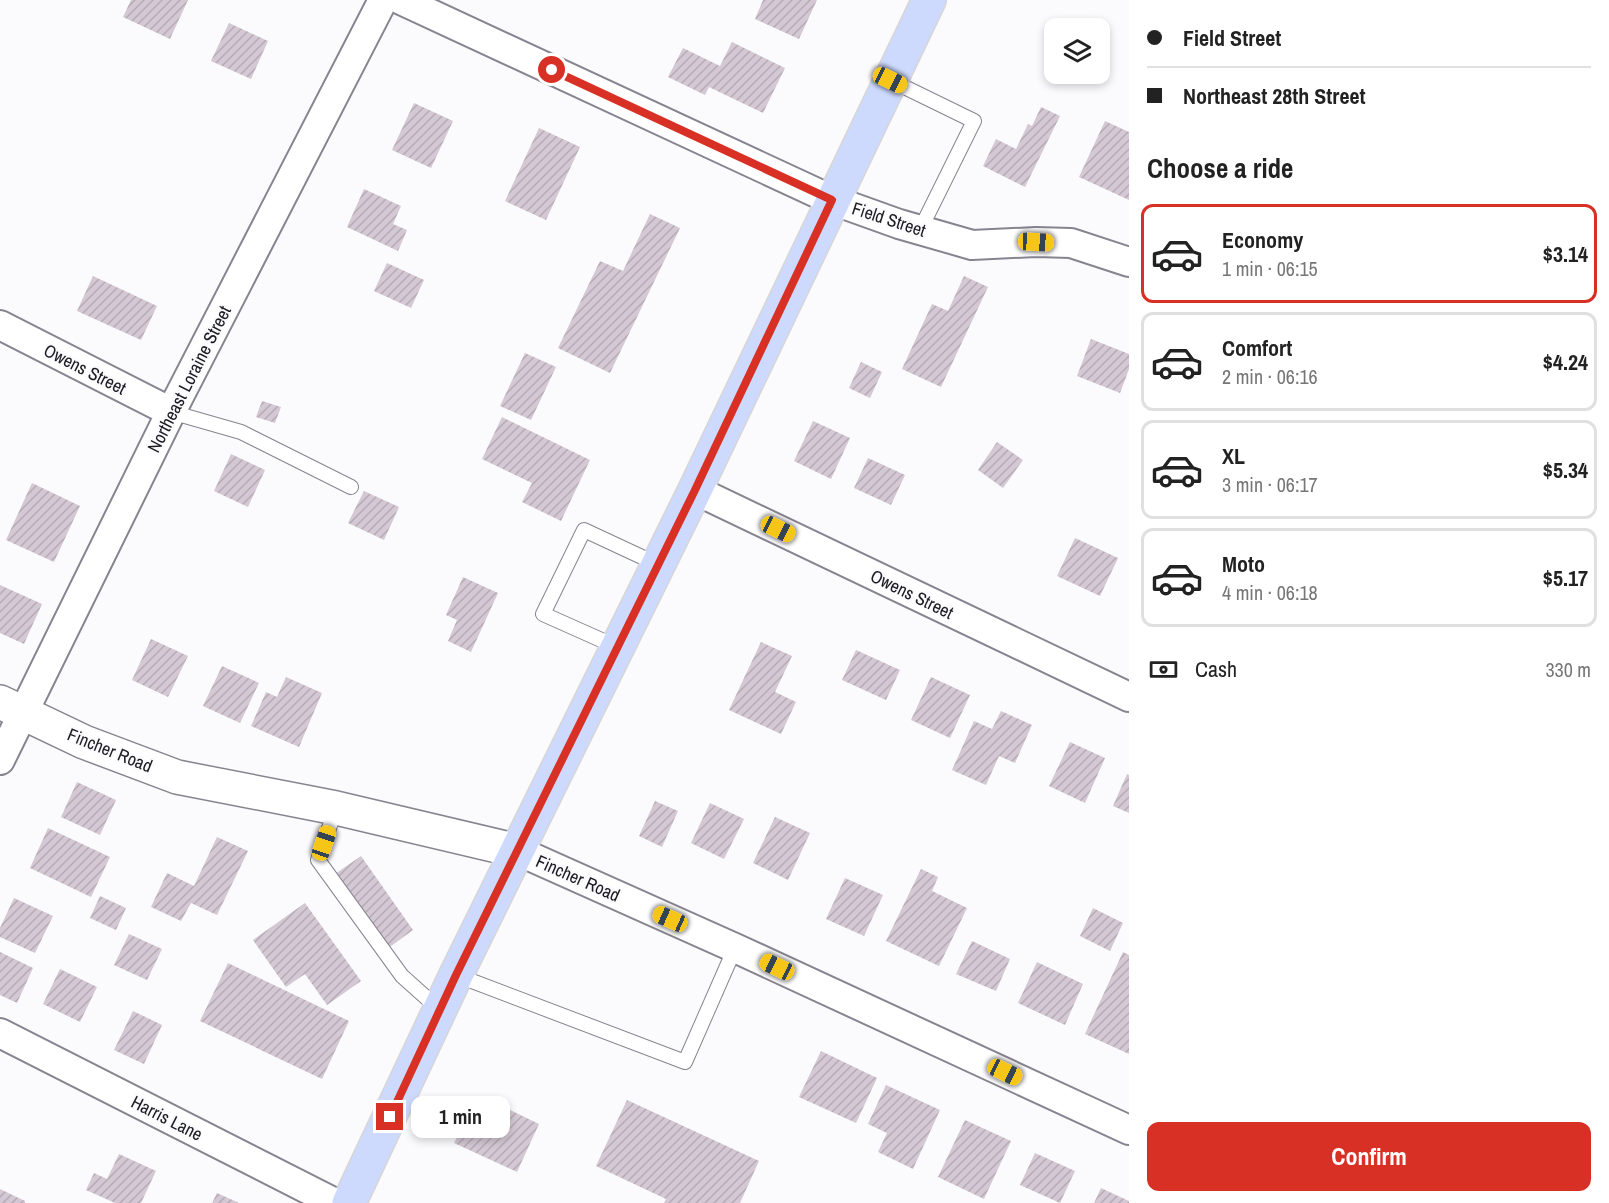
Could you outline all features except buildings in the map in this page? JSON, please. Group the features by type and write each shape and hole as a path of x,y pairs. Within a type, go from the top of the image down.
{"main road":[{"path":"349,1203 456,975 695,490 929,0"}],"street":[{"name":"Northeast Loraine Street","path":"0,760 12,708 171,412 383,0"},
{"name":"Field Street","path":"401,0 832,200 972,245 1071,243 1129,262"},
{"name":"Owens Street","path":"0,325 171,412"},
{"name":"Owens Street","path":"695,490 1129,697"},
{"name":"Fincher Road","path":"12,708 84,742 177,777 336,808 518,851 735,948 1129,1130"},
{"name":"Harris Lane","path":"0,1033 335,1203"}],"lane":[{"path":"890,80 974,121 920,230"},
{"path":"171,412 241,432 351,487"},
{"path":"617,647 543,614 584,530 657,564"},
{"path":"336,808 318,860 402,976 440,1010"},
{"path":"456,975 685,1062 735,948"}],"route":[{"path":"390,1117 456,975 695,490 832,200 552,70"}]}
